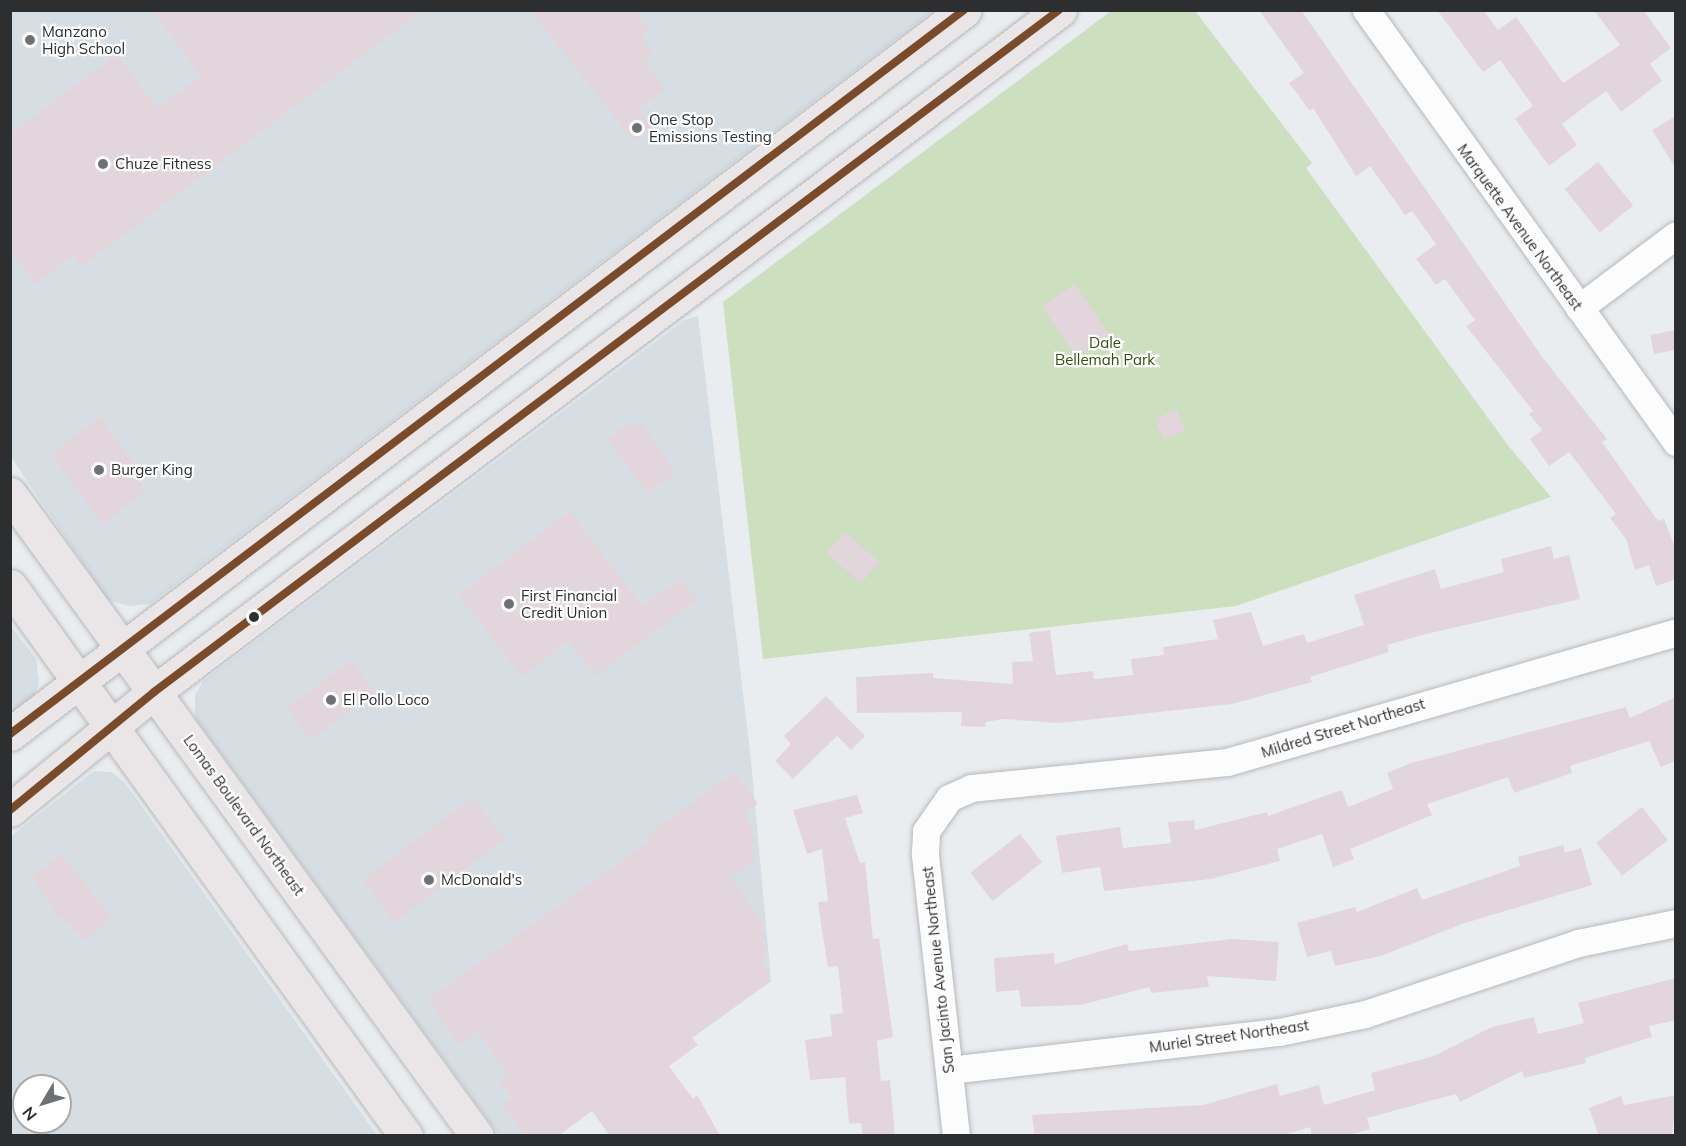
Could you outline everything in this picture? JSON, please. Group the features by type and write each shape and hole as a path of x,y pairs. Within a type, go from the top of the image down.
{"main road":[{"path":"10,734 78,678 123,647 965,10"},
{"path":"10,810 154,692 1060,10"},
{"name":"Lomas Boulevard Northeast","path":"10,494 477,1136"},
{"path":"10,586 405,1136"}],"street":[{"name":"Marquette Avenue Northeast","path":"1366,10 1676,442"},
{"path":"1579,308 1676,235"},
{"name":"Mildred Street Northeast","path":"937,807 971,788 1227,762 1676,632"},
{"name":"San Jacinto Avenue Northeast","path":"937,807 926,831 925,853 956,1136"},
{"name":"Muriel Street Northeast","path":"949,1070 1279,1032 1365,1014 1578,943 1676,923"}],"shaded area":[{"path":"931,10 932,12 150,604 128,606 108,600 11,457 10,11"},
{"path":"698,316 751,760 771,981 558,1135 499,1135 195,718 195,695 203,681 685,320"},
{"path":"10,625 36,659 39,683 33,699 10,718"},
{"path":"94,771 112,772 125,783 377,1135 11,1135 10,837"}],"green space":[{"name":"Dale Bellemah Park","path":"1111,11 1195,11 1312,163 1306,168 1507,444 1551,497 1236,606 763,659 723,302"}],"building":[{"path":"152,10 423,10 81,267 73,256 36,284 10,250 10,134 117,54 158,109 201,76"},
{"path":"530,10 635,10 650,31 641,37 654,55 645,62 665,89 639,109 652,127 633,141"},
{"path":"1259,10 1301,10 1543,358 1607,439 1602,442 1658,521 1664,519 1676,550 1676,579 1656,586 1649,565 1635,570 1626,539 1610,518 1616,514 1569,452 1549,466 1530,439 1542,430 1529,414 1533,411 1466,326 1475,320 1445,279 1436,285 1416,259 1436,244 1412,211 1405,215 1370,166 1356,176 1313,108 1310,111 1289,83 1304,73"},
{"path":"1437,10 1483,10 1498,30 1516,17 1563,83 1620,45 1594,10 1643,10 1671,48 1650,64 1662,81 1621,112 1606,91 1562,124 1577,145 1549,166 1515,119 1533,106 1500,60 1483,72"},
{"path":"1676,116 1676,169 1652,130"},
{"path":"1598,162 1633,206 1600,233 1565,189"},
{"path":"1075,284 1109,335 1076,357 1042,306"},
{"path":"1676,330 1676,350 1654,354 1650,335"},
{"path":"1176,409 1186,430 1164,440 1154,419"},
{"name":"Burger King","path":"100,417 137,468 132,472 146,491 103,524 50,454"},
{"path":"628,424 642,424 676,473 648,493 607,439"},
{"path":"570,511 642,606 681,578 697,600 596,676 568,641 522,677 459,595"},
{"path":"845,532 880,562 861,583 827,553"},
{"path":"1551,546 1554,559 1569,555 1580,599 1387,645 1389,652 1310,677 1312,682 1232,704 1059,723 1002,719 986,722 985,727 961,726 962,712 857,713 856,677 933,673 933,678 1013,684 1012,662 1033,661 1029,633 1050,630 1056,675 1093,671 1094,679 1133,675 1131,659 1164,655 1163,647 1218,639 1213,620 1251,612 1263,646 1304,634 1307,643 1364,625 1354,595 1435,569 1441,589 1504,572 1501,559"},
{"name":"El Pollo Loco","path":"351,660 375,692 311,740 287,708"},
{"path":"826,696 865,736 851,750 837,736 793,779 775,761 791,744 784,736"},
{"path":"1676,697 1676,760 1661,767 1649,741 1570,766 1572,773 1514,793 1508,777 1427,804 1432,815 1350,849 1354,859 1333,867 1322,834 1277,849 1280,861 1210,879 1104,891 1100,867 1062,873 1056,836 1120,827 1123,848 1171,843 1168,822 1194,820 1195,830 1267,812 1268,816 1342,790 1348,807 1393,789 1387,773 1411,763 1626,707 1630,718"},
{"path":"735,772 758,804 745,813 756,839 750,850 757,859 731,878 764,925 760,927 766,937 761,940 768,949 762,960 771,981 692,1038 698,1045 669,1066 693,1099 697,1095 720,1136 610,1136 592,1111 558,1136 525,1136 502,1104 512,1098 499,1081 508,1075 478,1031 459,1045 427,1000 648,842 645,836"},
{"path":"857,795 863,813 845,818 860,863 865,862 873,939 879,938 893,1037 877,1041 881,1081 890,1080 895,1136 863,1136 861,1123 849,1124 845,1077 810,1080 805,1040 832,1036 830,1015 843,1013 838,966 828,967 818,902 828,901 822,849 807,854 793,810"},
{"path":"473,797 505,839 395,922 363,880"},
{"path":"1642,807 1668,840 1622,876 1596,843"},
{"path":"1020,834 1042,862 993,901 970,873"},
{"path":"1563,845 1565,853 1581,848 1592,885 1462,924 1381,956 1335,966 1331,951 1307,957 1297,923 1355,907 1357,912 1417,888 1422,900 1520,866 1518,857"},
{"path":"61,854 112,917 85,940 55,913 32,878"},
{"path":"1232,939 1279,942 1276,981 1207,976 1209,987 1151,993 1150,987 1080,1005 1021,1007 1019,990 996,992 994,958 1054,953 1055,964 1127,944 1129,951"},
{"path":"1676,978 1676,1020 1649,1026 1652,1037 1585,1058 1586,1063 1524,1078 1522,1071 1460,1102 1456,1094 1367,1118 1370,1129 1345,1136 1312,1136 1310,1127 1281,1136 1035,1136 1032,1115 1203,1105 1277,1084 1280,1096 1319,1085 1324,1105 1375,1090 1371,1073 1434,1056 1492,1027 1534,1017 1538,1034 1584,1023 1578,1003"},
{"path":"1676,1095 1672,1136 1599,1136 1589,1108 1621,1096 1624,1105"}],"transit line":[{"path":"10,734 964,10"},
{"path":"10,810 154,692 1059,10"}],"place":[{"name":"Manzano High School","path":"30,40"},
{"name":"One Stop Emissions Testing","path":"637,128"},
{"name":"Chuze Fitness","path":"103,164"},
{"name":"Burger King","path":"99,470"},
{"name":"First Financial Credit Union","path":"509,604"},
{"name":"El Pollo Loco","path":"331,700"},
{"name":"McDonald's","path":"429,880"}]}
